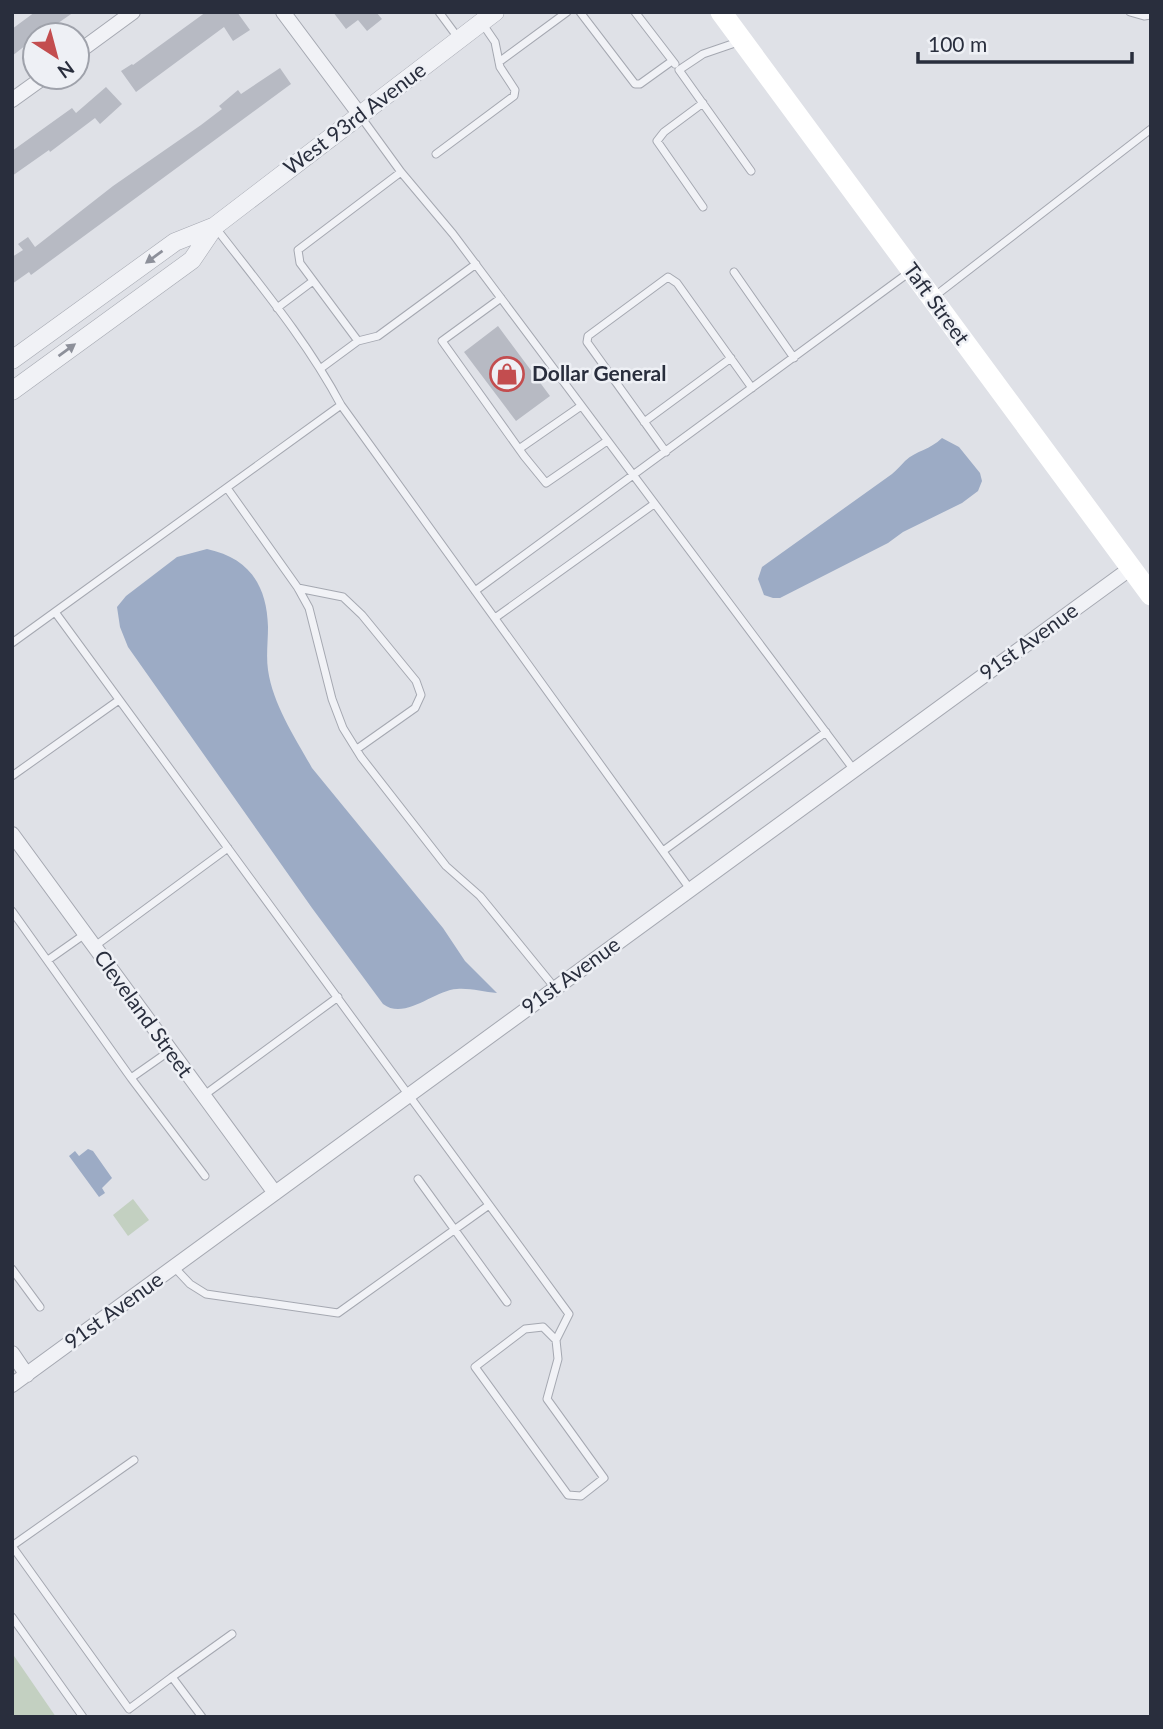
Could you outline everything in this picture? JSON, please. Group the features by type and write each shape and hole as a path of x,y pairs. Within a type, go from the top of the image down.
{"main road":[{"name":"Taft Street","path":"721,12 1151,595"}],"street":[{"path":"91,43 134,12"},
{"path":"283,12 360,115"},
{"name":"West 93rd Avenue","path":"12,360 175,242 215,226 489,17"},
{"name":"West 93rd Avenue","path":"12,391 192,260 215,226"},
{"name":"91st Avenue","path":"12,1385 1131,568"},
{"name":"Cleveland Street","path":"12,834 275,1193"},
{"path":"12,1353 27,1374"}],"lane":[{"path":"439,12 459,39"},
{"path":"499,62 567,12"},
{"path":"580,12 635,84 640,84 672,61"},
{"path":"635,12 751,171"},
{"path":"1130,12 1151,15"},
{"path":"436,154 514,96 515,90 499,62 489,17"},
{"path":"679,70 703,54 742,41"},
{"path":"702,103 664,132 657,141 703,207"},
{"path":"360,115 401,172 476,264 854,770"},
{"path":"932,298 1151,129"},
{"path":"358,341 300,262 298,250 401,172"},
{"path":"215,226 277,308 320,369 341,405 690,889"},
{"path":"320,369 358,341 378,336 476,264"},
{"path":"475,591 911,271"},
{"path":"733,272 794,358"},
{"path":"666,452 586,342 588,337 668,276 677,283 752,388"},
{"path":"277,308 313,281"},
{"path":"501,298 442,341 519,449 545,483 607,441"},
{"path":"644,422 730,358"},
{"path":"12,643 341,405"},
{"path":"519,449 581,406"},
{"path":"227,488 298,587 309,608 332,699 343,728 356,750 446,866 480,895 555,988"},
{"path":"495,618 654,504"},
{"path":"298,587 343,597 362,615 419,688 421,695 415,708 356,750"},
{"path":"55,612 569,1314 556,1340 558,1359 547,1399 604,1478 581,1496 568,1495 475,1367 525,1329 543,1327 556,1340"},
{"path":"12,776 119,700"},
{"path":"663,851 825,732"},
{"path":"94,946 228,848"},
{"path":"12,911 131,1078 205,1176"},
{"path":"48,960 85,934"},
{"path":"203,1096 338,997"},
{"path":"131,1078 171,1050"},
{"path":"418,1179 508,1302"},
{"path":"174,1267 190,1284 206,1294 338,1313 489,1205"},
{"path":"12,1269 40,1307"},
{"path":"134,1460 12,1546 134,1717"},
{"path":"12,1617 83,1717"},
{"path":"129,1709 232,1634"},
{"path":"173,1677 202,1717"}],"green space":[{"path":"133,1199 149,1220 128,1236 113,1215"},
{"path":"12,1653 56,1717 12,1717"}],"water":[{"path":"942,438 959,447 980,473 982,481 978,491 962,503 903,532 888,543 780,598 764,595 758,579 762,567 892,474 910,457"},
{"path":"207,549 234,559 253,576 259,586 267,612 267,665 271,683 286,721 312,768 443,928 465,961 497,993 457,989 401,1009 383,1004 128,647 120,627 117,607 126,596 177,557"},
{"path":"88,1149 93,1151 112,1178 102,1188 105,1193 99,1197 69,1156 75,1151 79,1156"}],"building":[{"path":"35,12 74,12 61,21 23,21"},
{"path":"206,12 237,12 250,30 233,41 224,27 136,92 121,71"},
{"path":"333,12 376,12 382,19 367,31 358,20 346,29"},
{"path":"21,22 21,49 12,56 12,29"},
{"path":"280,68 291,84 31,275 29,272 12,284 12,257 23,250 18,244 28,237 35,247 113,186 222,109 219,106 238,90 241,94"},
{"path":"106,87 122,104 100,124 95,118 12,176 12,151 72,108 76,113"},
{"name":"Dollar General","path":"498,326 550,396 516,421 464,352"}],"place":[{"name":"Dollar General","path":"507,374"}]}
